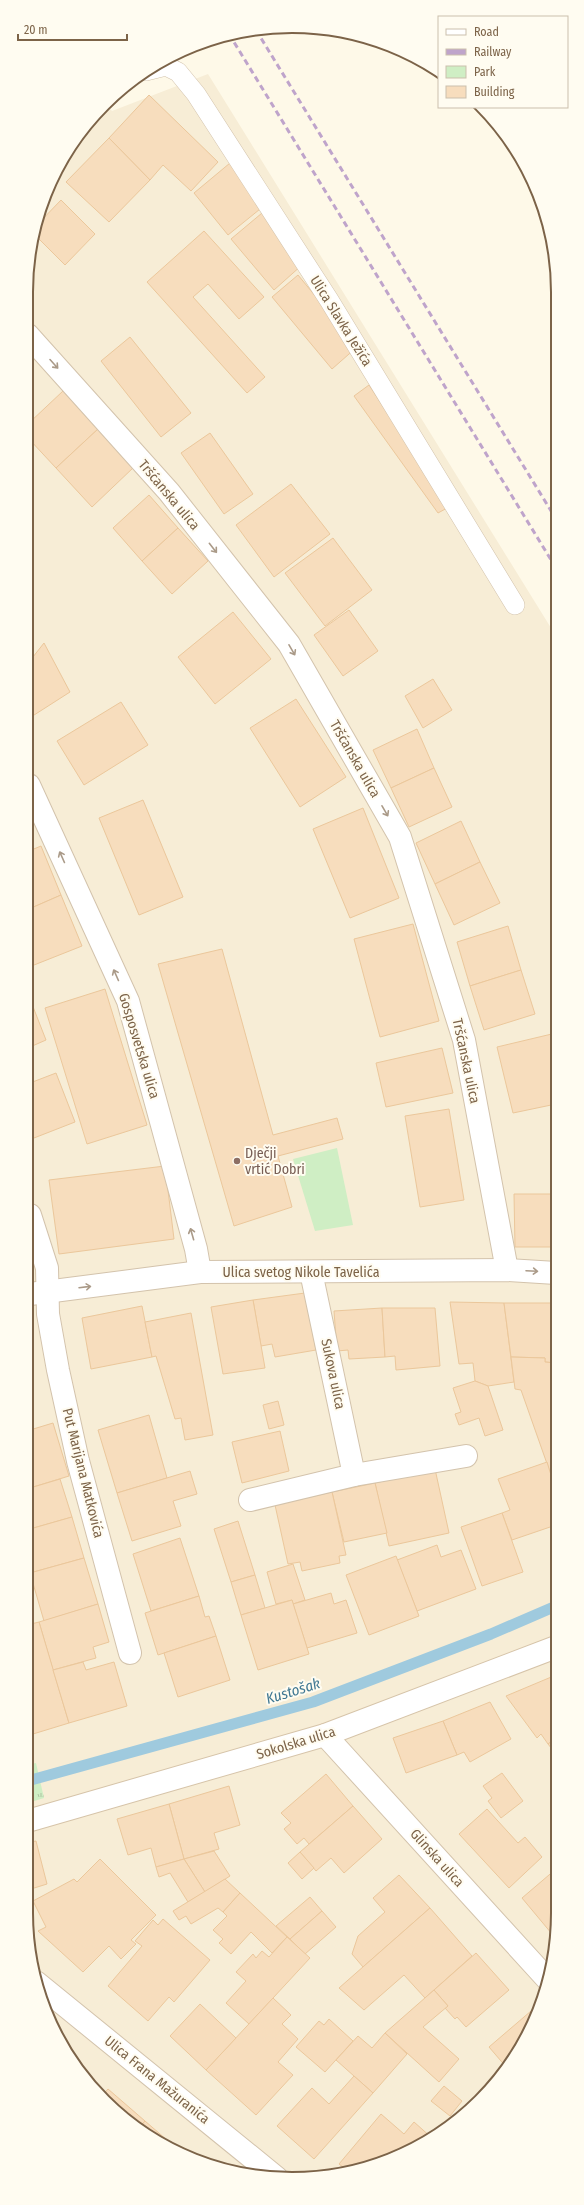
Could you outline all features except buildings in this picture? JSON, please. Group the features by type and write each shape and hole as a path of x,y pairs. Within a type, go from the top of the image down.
{"street":[{"name":"Tršćanska ulica","path":"33,341 169,492 288,644 400,837 464,1040 507,1270"},
{"name":"Gosposvetska ulica","path":"33,794 128,1002 196,1250 200,1272"},
{"path":"33,1224 47,1268 38,1293"},
{"name":"Ulica svetog Nikole Tavelića","path":"38,1293 200,1272 507,1270 551,1273"},
{"name":"Sukova ulica","path":"311,1272 354,1475"},
{"name":"Put Marijana Matkovića","path":"38,1293 48,1314 58,1370 78,1461 130,1653"},
{"path":"250,1500 354,1475 466,1456"},
{"name":"Sokolska ulica","path":"33,1819 325,1735 551,1649"},
{"name":"Glinska ulica","path":"325,1735 543,1975"},
{"name":"Ulica Frana Mažuranića","path":"45,1989 268,2171"}],"lane":[{"name":"Ulica Slavka Ježića","path":"166,66 178,72 196,94 329,300 515,605"}],"shaded area":[{"path":"208,74 551,628 551,1913 549,1947 542,1980 524,2028 497,2071 487,2084 463,2108 436,2128 407,2145 359,2163 326,2170 292,2172 258,2170 225,2163 177,2145 162,2137 134,2118 121,2108 97,2084 68,2042 60,2028 47,1996 35,1947 33,1913 33,292 35,258 38,241 53,193 68,162 87,134 110,108 112,111"}],"green space":[{"path":"337,1148 353,1225 315,1231 293,1159"},
{"path":"36,1763 44,1798 33,1801 33,1764"}],"waterway":[{"name":"Kustošak","path":"33,1779 313,1702 491,1634 551,1608"}],"railway":[{"path":"259,35 551,511"},
{"path":"233,40 551,560"}],"place":[{"name":"Dječji vrtić Dobri","path":"237,1161"}]}
